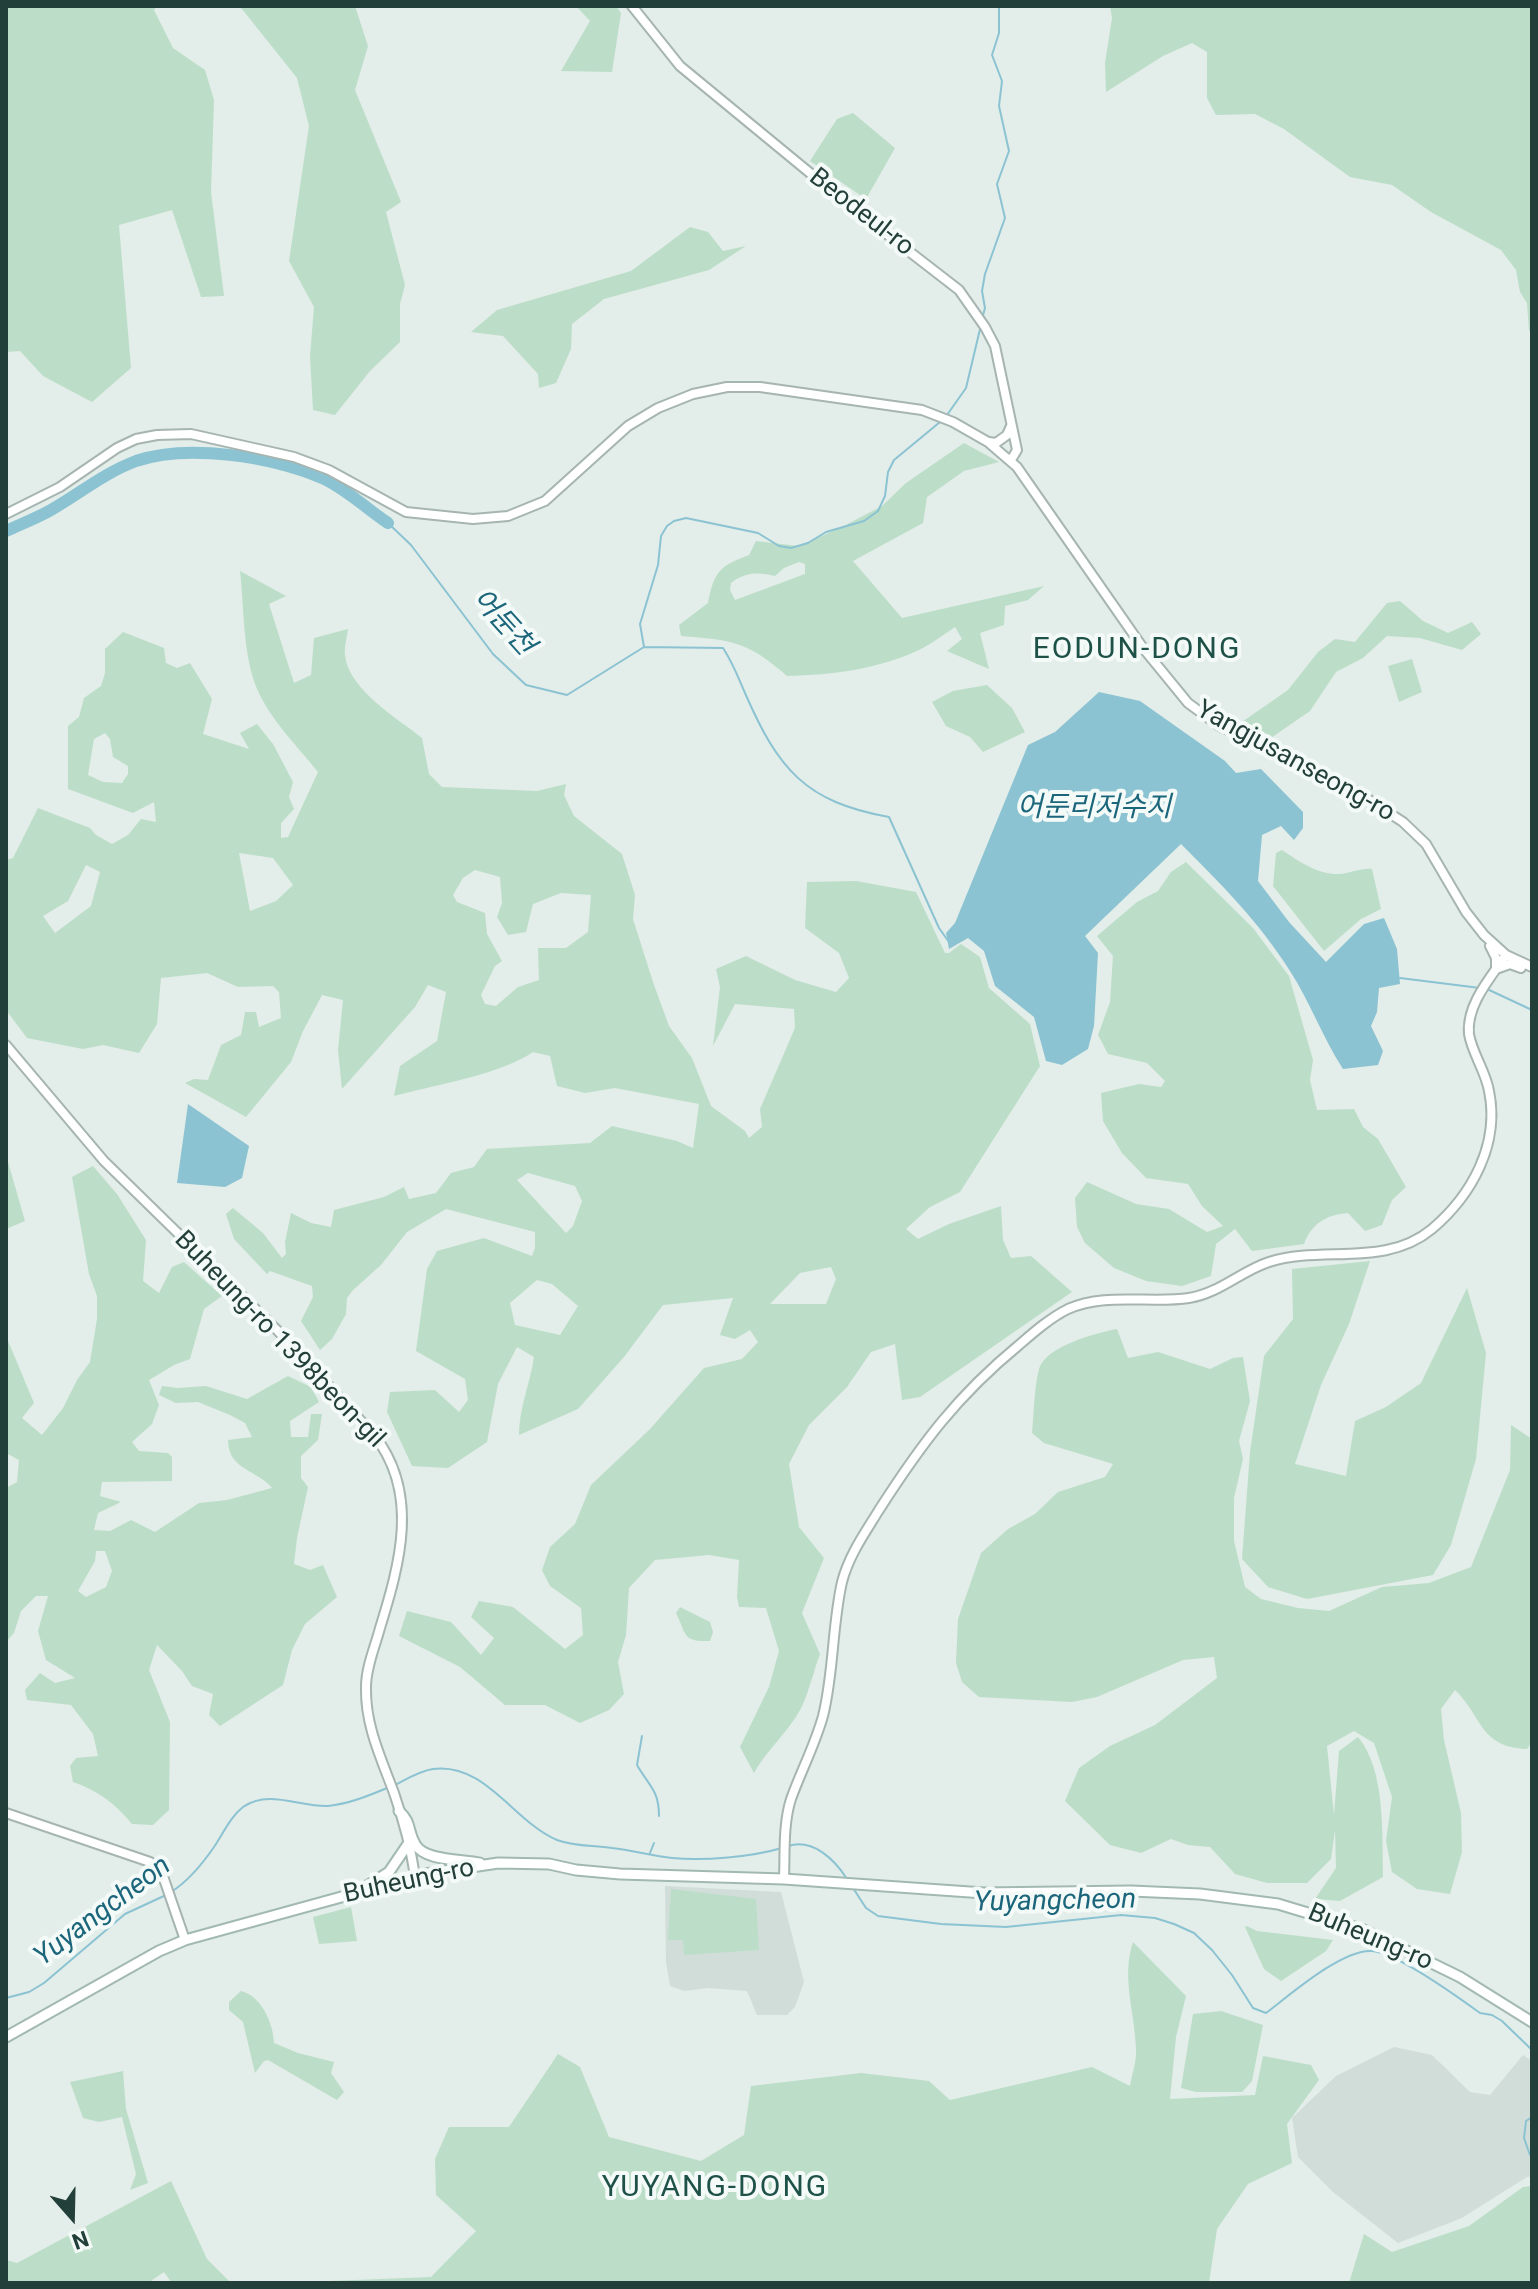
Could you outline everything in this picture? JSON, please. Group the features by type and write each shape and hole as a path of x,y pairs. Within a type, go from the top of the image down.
{"main road":[{"path":"399,1811 408,1819 414,1843 425,1855 487,1865"},
{"path":"352,1894 389,1872 408,1844"},
{"name":"Buheung-ro","path":"6,2037 159,1951 185,1940 415,1876 487,1865 549,1864 607,1873 784,1879 984,1893 1177,1892 1259,1899 1378,1935 1460,1977 1532,2022"}],"street":[{"name":"Beodeul-ro","path":"632,6 680,66 844,201 959,290 985,327 999,362 1017,450 1037,493"},
{"name":"Yangjusanseong-ro","path":"6,514 60,487 117,448 136,439 157,435 191,434 294,457 329,470 406,512 473,519 508,516 539,504 552,496 616,435 641,417 680,398 711,390 740,386 768,387 915,408 953,422 988,442 1011,460 1143,648 1188,703 1218,725 1357,792 1396,816 1421,839 1477,926 1506,955 1532,969"},
{"path":"988,442 1001,440 1011,426"},
{"path":"1011,460 1017,450"},
{"path":"1477,926 1477,933 1494,954 1496,969"},
{"path":"784,1879 790,1801 823,1715 842,1584 850,1557 924,1442 952,1406 1037,1330 1057,1315 1082,1303 1189,1298 1214,1291 1270,1262 1290,1257 1381,1253 1405,1245 1431,1230 1452,1208 1483,1162 1491,1131 1489,1089 1469,1033 1471,1016 1480,993 1506,955"},
{"path":"1496,969 1510,964 1532,969"},
{"name":"Buheung-ro 1398beon-gil","path":"6,1045 104,1161 278,1331 388,1454 398,1479 404,1517 403,1538 400,1561 366,1685 369,1725 395,1796 415,1876"},
{"path":"6,1813 150,1862 164,1879 185,1940"}],"shaded area":[{"path":"665,1886 781,1892 804,1982 795,2007 787,2015 757,2015 747,1991 708,1988 684,1991 670,1986 666,1962"},
{"path":"1394,2047 1432,2055 1470,2092 1490,2095 1523,2055 1532,2061 1532,2176 1462,2218 1398,2243 1333,2192 1298,2157 1292,2118 1336,2076"}],"green space":[{"path":"6,6 157,6 154,10 173,48 205,70 214,100 211,192 224,296 201,297 172,210 119,225 131,368 92,402 43,376 20,351 6,352"},
{"path":"236,6 355,6 368,46 355,90 401,202 386,212 405,285 400,304 400,342 370,371 335,415 313,410 310,356 314,307 289,261 309,126 297,78 242,9"},
{"path":"576,6 616,6 621,13 612,72 561,71 590,21"},
{"path":"1110,6 1532,6 1532,330 1529,331 1527,303 1520,292 1516,270 1501,250 1431,212 1392,185 1350,177 1284,129 1255,114 1216,115 1207,98 1207,52 1192,43 1163,56 1106,92 1105,63 1112,18"},
{"path":"853,113 895,148 866,199 810,161 837,119"},
{"path":"690,227 708,232 723,251 746,246 709,270 604,299 572,324 571,349 556,383 539,388 538,374 503,336 471,332 497,310 631,271"},
{"path":"964,443 999,462 964,471 927,497 923,523 853,561 902,618 1044,586 1028,600 1005,606 1004,625 980,633 989,669 947,651 962,639 955,627 923,648 874,666 787,676 761,656 738,644 681,636 679,625 708,603 720,571 749,555 756,541 798,546 882,506 906,483","holes":["799,562 805,564 805,574 735,600 730,590 731,583 747,575 775,576 784,568"]},
{"path":"240,571 286,596 269,604 294,683 311,675 314,638 348,629 345,655 355,680 375,702 422,738 429,774 442,787 537,791 566,784 564,795 574,816 622,854 635,895 633,919 669,1026 692,1058 711,1106 745,1131 749,1138 762,1127 760,1109 795,1028 794,1009 735,1004 713,1046 720,987 716,969 746,956 795,980 836,992 849,978 839,953 805,928 807,882 856,881 916,892 945,953 961,944 980,957 989,988 1030,1024 1040,1066 960,1192 930,1207 906,1229 918,1239 949,1224 1001,1206 1003,1240 1011,1258 1031,1256 1072,1292 920,1397 902,1400 895,1344 871,1352 847,1387 809,1425 789,1464 799,1527 824,1558 802,1613 820,1654 798,1713 754,1773 740,1747 769,1687 779,1651 766,1608 739,1607 739,1560 709,1555 655,1560 629,1588 626,1635 618,1662 624,1694 609,1710 580,1723 545,1705 505,1705 460,1667 399,1636 407,1611 451,1622 481,1655 494,1638 471,1617 479,1601 513,1607 565,1649 583,1635 581,1608 550,1586 542,1570 550,1547 575,1524 591,1485 650,1429 704,1368 742,1359 758,1342 750,1330 735,1339 720,1335 733,1298 663,1305 624,1357 578,1409 519,1435 534,1357 517,1347 498,1384 487,1442 448,1468 412,1466 387,1412 390,1392 435,1390 459,1412 468,1400 465,1379 416,1351 427,1269 437,1251 484,1238 532,1256 535,1232 446,1209 407,1232 381,1265 353,1290 347,1298 346,1314 332,1339 320,1350 301,1321 313,1297 312,1286 270,1271 267,1274 234,1239 226,1214 233,1208 263,1233 282,1258 286,1254 285,1242 291,1213 311,1223 331,1227 334,1210 384,1197 404,1187 409,1199 436,1193 451,1173 474,1167 487,1149 590,1143 612,1126 677,1141 693,1148 699,1104 615,1088 585,1093 557,1086 550,1056 533,1052 485,1073 394,1096 400,1066 437,1041 446,992 428,985 415,1007 342,1089 338,1050 343,1000 322,995 291,1062 246,1117 185,1083 194,1079 208,1080 221,1045 241,1035 245,1012 256,1012 259,1027 281,1018 279,992 273,986 238,987 207,973 161,978 157,1024 139,1053 103,1045 83,1049 27,1038 6,1010 6,860 13,858 38,808 90,828 112,844 128,835 141,819 156,822 154,802 133,813 68,789 68,726 79,717 84,698 101,686 105,673 105,649 123,632 164,648 166,663 177,668 190,663 212,699 203,734 249,749 240,733 257,724 273,744 293,782 289,797 294,809 281,823 281,838 288,837 318,772 274,718 259,694 250,668","holes":["105,733 110,739 113,757 128,766 128,774 122,783 103,782 88,775 94,739","239,853 273,858 293,885 276,901 250,911","86,865 100,872 91,906 55,933 43,916 68,901","475,870 500,877 502,903 497,917 508,935 526,932 533,904 561,893 591,895 588,932 566,948 538,948 539,980 518,987 496,1006 485,1004 481,995 495,966 502,961 487,934 485,913 457,902 453,895 463,878","528,1173 575,1186 582,1201 573,1226 566,1233 517,1180","831,1267 836,1279 826,1304 770,1304 800,1273","537,1280 552,1284 578,1306 560,1335 515,1325 510,1303"]},
{"path":"1400,601 1423,621 1448,633 1472,622 1481,634 1462,650 1420,638 1387,636 1363,658 1336,672 1310,711 1268,740 1239,724 1288,690 1318,652 1335,639 1355,642 1387,603"},
{"path":"1412,659 1422,692 1399,702 1388,666"},
{"path":"987,685 1012,708 1025,732 983,752 970,737 946,726 932,702 953,691"},
{"path":"1282,850 1324,872 1340,874 1372,869 1381,909 1361,919 1324,951 1273,886 1276,853"},
{"path":"1186,862 1253,928 1289,976 1313,1060 1310,1080 1317,1110 1354,1109 1363,1127 1378,1139 1406,1187 1392,1200 1382,1225 1365,1231 1348,1213 1340,1214 1316,1225 1304,1244 1252,1251 1235,1229 1216,1244 1211,1276 1182,1286 1146,1281 1114,1268 1085,1243 1077,1227 1075,1198 1087,1182 1136,1204 1169,1209 1207,1232 1223,1226 1202,1206 1188,1184 1146,1178 1122,1153 1103,1121 1101,1093 1139,1084 1161,1087 1165,1081 1147,1063 1108,1054 1098,1035 1110,1002 1113,956 1097,936 1137,902 1158,891 1171,872"},
{"path":"6,1155 25,1221 6,1229"},
{"path":"93,1166 117,1194 146,1240 143,1281 159,1293 172,1267 184,1262 222,1296 204,1309 190,1359 149,1380 159,1405 152,1424 132,1442 139,1451 168,1453 172,1457 172,1481 102,1482 100,1496 121,1502 98,1513 94,1530 110,1531 131,1520 155,1532 199,1503 227,1500 272,1488 238,1464 229,1450 228,1440 252,1437 245,1423 198,1402 176,1403 159,1395 162,1386 206,1386 247,1399 288,1376 311,1387 319,1402 290,1421 291,1437 308,1437 311,1414 322,1414 318,1440 301,1456 301,1478 308,1487 294,1564 310,1570 323,1565 337,1597 305,1624 292,1650 283,1685 220,1726 209,1715 213,1694 192,1686 157,1645 149,1670 170,1722 169,1810 153,1825 132,1824 106,1798 73,1782 70,1766 76,1758 98,1756 93,1734 71,1705 27,1700 25,1690 40,1673 55,1683 75,1678 46,1660 38,1631 48,1596 36,1596 21,1611 14,1633 6,1642 6,1488 17,1482 19,1460 6,1453 6,1336 34,1403 22,1418 42,1435 63,1408 90,1362 97,1319 97,1296 89,1274 72,1177","holes":["96,1551 105,1551 112,1571 106,1587 86,1597 78,1591 95,1561"]},
{"path":"1370,1261 1349,1324 1321,1385 1295,1464 1346,1476 1355,1421 1386,1407 1421,1383 1467,1288 1486,1353 1476,1459 1451,1545 1433,1575 1307,1599 1268,1587 1242,1559 1250,1452 1264,1356 1293,1319 1292,1269"},
{"path":"1117,1329 1128,1358 1158,1352 1210,1369 1233,1358 1243,1357 1250,1401 1239,1441 1243,1459 1234,1498 1234,1541 1245,1587 1261,1599 1298,1608 1329,1611 1382,1587 1429,1583 1471,1567 1510,1470 1511,1425 1532,1439 1532,1742 1527,1749 1499,1743 1484,1729 1455,1690 1441,1709 1444,1740 1461,1813 1462,1852 1450,1894 1417,1889 1392,1872 1386,1841 1392,1797 1374,1743 1354,1731 1327,1746 1334,1815 1339,1751 1358,1737 1374,1767 1378,1785 1383,1877 1340,1901 1315,1899 1336,1868 1335,1830 1331,1859 1307,1883 1267,1883 1235,1874 1210,1847 1188,1845 1171,1839 1141,1853 1110,1845 1065,1801 1079,1768 1110,1746 1155,1725 1217,1678 1214,1657 1183,1660 1097,1697 1072,1702 979,1697 962,1682 956,1663 958,1619 981,1553 1008,1529 1035,1514 1058,1492 1105,1477 1113,1464 1044,1443 1032,1433 1039,1369 1061,1347"},
{"path":"680,1607 710,1622 713,1632 710,1641 694,1640 687,1636 676,1613"},
{"path":"671,1889 756,1899 759,1950 684,1955 683,1940 668,1940"},
{"path":"351,1907 357,1941 319,1944 313,1917"},
{"path":"1247,1926 1257,1931 1333,1940 1326,1951 1281,1981 1264,1969"},
{"path":"1133,1942 1186,1996 1176,2037 1170,2099 1255,2095 1263,2056 1311,2065 1319,2080 1287,2124 1292,2163 1248,2184 1217,2229 1209,2283 279,2283 431,2277 476,2231 436,2195 435,2159 449,2127 509,2127 558,2054 580,2067 609,2137 701,2161 744,2135 751,2086 861,2073 929,2081 950,2100 1092,2067 1130,2086 1136,2053 1128,1982"},
{"path":"241,1991 254,1998 265,2011 274,2043 334,2062 331,2073 344,2092 337,2100 268,2060 255,2073 243,2022 229,2010 229,2002"},
{"path":"1221,2011 1263,2025 1252,2081 1242,2092 1196,2092 1181,2088 1193,2014"},
{"path":"123,2071 126,2109 148,2183 130,2190 136,2174 122,2117 99,2122 83,2118 70,2082"},
{"path":"171,2181 207,2259 231,2283 172,2283 164,2272 148,2283 6,2283 6,2260 17,2263"},
{"path":"1532,2186 1532,2283 1349,2283 1364,2234 1392,2252 1469,2226 1523,2187"}],"water":[{"name":"어둔리저수지","path":"1099,692 1140,701 1225,761 1236,773 1261,769 1303,812 1303,828 1294,840 1281,826 1262,835 1258,881 1289,922 1326,962 1364,924 1384,918 1397,949 1400,984 1379,988 1377,1012 1371,1026 1383,1051 1378,1065 1343,1069 1278,953 1239,904 1181,844 1085,936 1098,953 1094,1026 1088,1049 1062,1065 1046,1061 1034,1017 995,986 984,951 968,938 949,949 946,933 955,923 1028,745 1055,732"},
{"path":"188,1104 249,1146 242,1178 225,1187 177,1183"}],"waterway":[{"path":"982,319 985,274 1005,218 997,184 1009,151 999,106 1002,81 992,55 999,33 999,6"},
{"path":"947,415 966,388 981,325"},
{"path":"644,647 640,624 658,565 661,536 667,526 686,518 758,533 779,546 791,548 808,543 826,532 864,521 878,511 894,460 940,422"},
{"name":"어둔천","path":"6,531 51,510 124,466 180,453 230,455 302,471 339,487 388,523"},
{"name":"어둔천","path":"388,523 411,545 493,654 526,685 567,695 644,647 723,648 757,720 783,762 798,778 836,802 889,817 939,928 949,942"},
{"path":"1400,978 1480,988"},
{"path":"1487,989 1532,1010"},
{"path":"642,1736 637,1765 655,1794 659,1816"},
{"name":"Yuyangcheon","path":"393,1786 433,1769 451,1769 484,1784 541,1831 571,1844 685,1859 742,1856 782,1848"},
{"name":"Yuyangcheon","path":"171,1892 200,1866 238,1811 253,1802 274,1799 328,1806 350,1802 387,1788"},
{"path":"650,1853 654,1843"},
{"name":"Yuyangcheon","path":"788,1846 806,1845 822,1852 847,1879"},
{"name":"Yuyangcheon","path":"853,1888 866,1908 878,1916 941,1924 1006,1927 1121,1915 1155,1918 1194,1933 1232,1975 1253,2008 1266,2013 1332,1965 1360,1952 1372,1951 1396,1959 1480,2013 1502,2021 1532,2050"},
{"name":"Yuyangcheon","path":"6,1998 29,1992 44,1983 125,1914 166,1895"},
{"path":"1530,2155 1524,2138 1526,2121 1532,2117"}],"district":[{"name":"EODUN-DONG","path":"1137,650"},
{"name":"YUYANG-DONG","path":"715,2188"}]}
